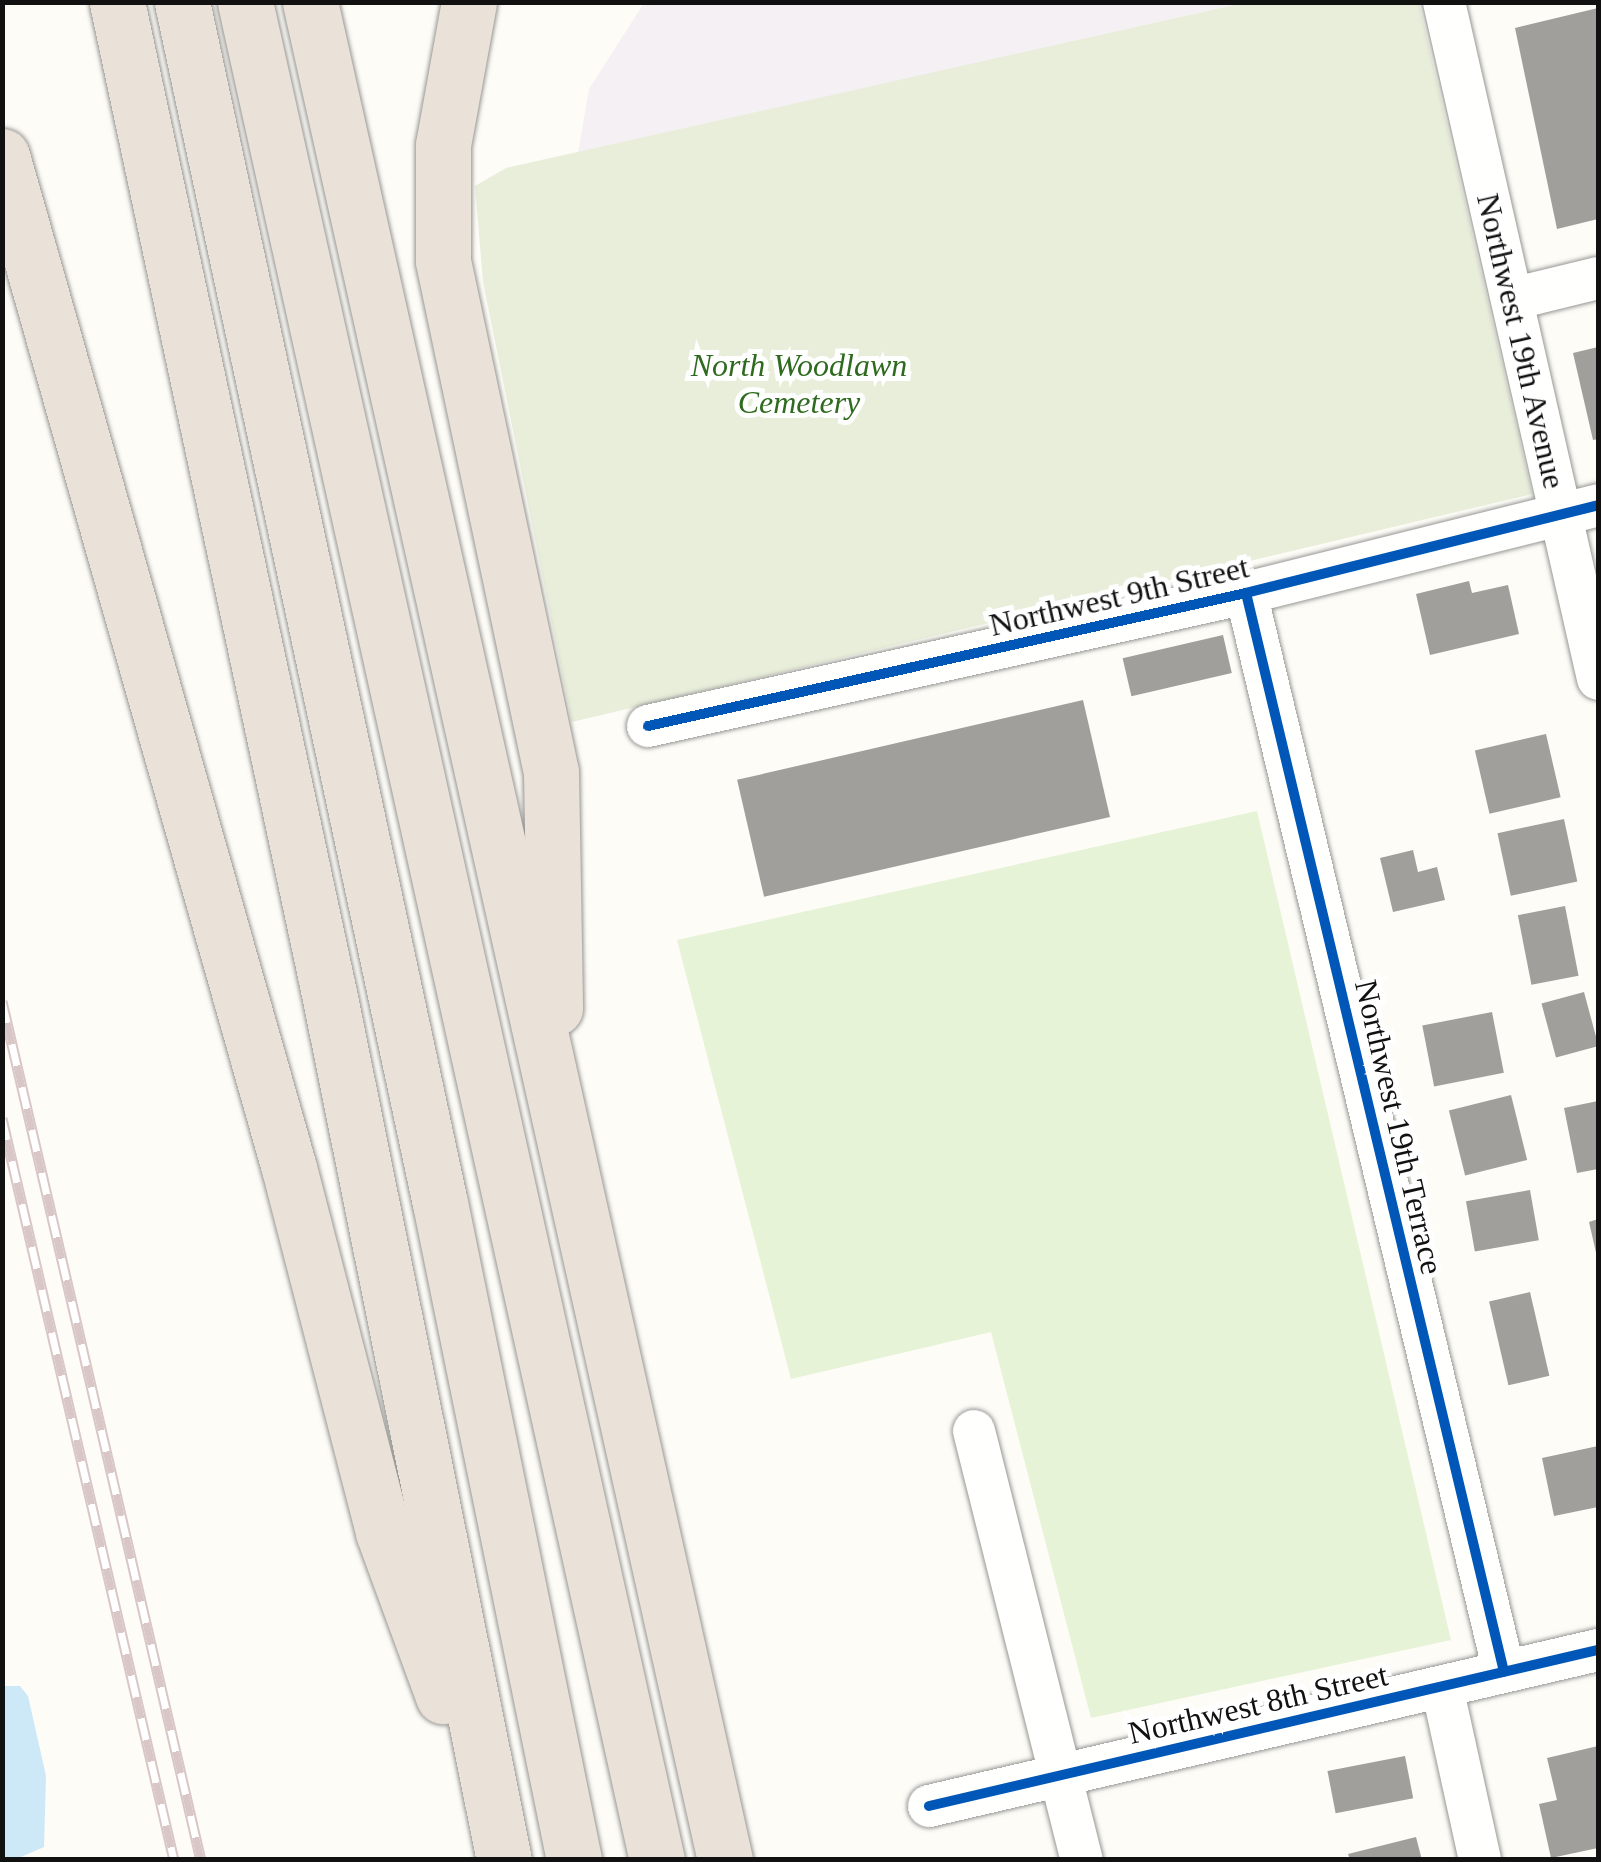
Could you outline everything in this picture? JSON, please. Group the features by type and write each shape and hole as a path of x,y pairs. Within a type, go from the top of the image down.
{"highway":[{"path":"117,2 327,980 504,1860"},
{"path":"182,2 440,1203 574,1860"},
{"path":"244,2 656,1860"},
{"path":"310,2 557,1126 725,1860"},
{"path":"469,2 448,103 441,234 458,350 551,772 557,1126"},
{"path":"2,156 289,1168 383,1532 504,1860"}],"street":[{"name":"Northwest 19th Avenue","path":"1444,2 1512,299 1580,510 1598,678"},
{"path":"1512,299 1598,278"},
{"name":"Northwest 9th Street","path":"648,726 1246,593 1580,510"},
{"name":"Northwest 19th Terrace","path":"1246,593 1504,1672"},
{"path":"974,1431 1082,1860"},
{"name":"Northwest 8th Street","path":"929,1806 1598,1650"},
{"path":"1442,1686 1480,1860"}],"shaded area":[{"path":"644,3 1243,3 578,153 589,89"}],"green space":[{"name":"North Woodlawn Cemetery","path":"1243,3 1419,3 1532,494 572,722 483,282 475,186 506,168"},
{"path":"1257,811 1451,1640 1091,1718 991,1332 791,1379 677,940"}],"water":[{"path":"2,1686 20,1686 28,1696 46,1776 44,1847 16,1859 3,1859"}],"building":[{"path":"1598,8 1598,219 1557,229 1515,28"},
{"path":"1598,347 1598,439 1593,440 1573,353"},
{"path":"1469,581 1472,593 1508,585 1519,634 1430,655 1416,594"},
{"path":"1223,635 1232,673 1131,696 1123,658"},
{"path":"1083,700 1110,817 764,897 737,780"},
{"path":"1546,734 1561,797 1489,814 1475,750"},
{"path":"1564,819 1577,882 1511,896 1497,833"},
{"path":"1413,850 1418,872 1437,867 1445,900 1393,912 1380,858"},
{"path":"1565,906 1579,976 1531,985 1518,915"},
{"path":"1584,992 1598,1046 1556,1057 1541,1003"},
{"path":"1492,1012 1504,1073 1434,1086 1422,1026"},
{"path":"1511,1095 1527,1160 1465,1175 1449,1110"},
{"path":"1598,1101 1598,1169 1577,1173 1564,1108"},
{"path":"1530,1190 1539,1240 1475,1252 1466,1201"},
{"path":"1598,1219 1598,1257 1597,1257 1589,1222"},
{"path":"1530,1292 1549,1376 1508,1385 1489,1301"},
{"path":"1598,1446 1598,1507 1554,1516 1542,1458"},
{"path":"1598,1746 1598,1848 1551,1858 1539,1804 1557,1800 1547,1758"},
{"path":"1405,1756 1413,1798 1336,1813 1327,1771"},
{"path":"1416,1837 1422,1860 1350,1860 1348,1854"}],"railway":[{"path":"2,1001 201,1860"},
{"path":"2,1118 174,1860"}],"cycle path":[{"path":"648,726 1246,593 1598,505"},
{"path":"1246,593 1504,1672"},
{"path":"929,1806 1598,1650"}]}
